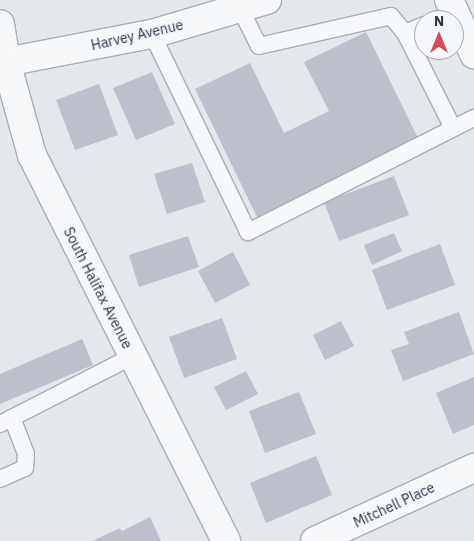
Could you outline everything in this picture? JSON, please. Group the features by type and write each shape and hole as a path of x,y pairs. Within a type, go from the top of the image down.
{"street":[{"name":"Harvey Avenue","path":"6,62 152,34 267,0"},
{"name":"South Halifax Avenue","path":"0,24 6,62 32,155 226,541"},
{"path":"464,39 474,54"},
{"name":"Mitchell Place","path":"315,541 474,468"}],"lane":[{"path":"240,8 259,46 391,16 405,33 453,128"},
{"path":"405,33 414,29"},
{"path":"152,34 248,232 474,118"},
{"path":"0,479 24,468 26,454 6,421 133,356"}],"building":[{"path":"366,32 418,138 257,217 195,89 250,63 284,133 329,111 304,62"},
{"path":"152,72 175,124 136,140 113,88"},
{"path":"99,84 118,135 75,150 56,100"},
{"path":"192,163 205,202 167,214 154,174"},
{"path":"394,176 409,215 339,241 324,202"},
{"path":"394,233 402,251 372,265 364,245"},
{"path":"188,236 199,267 139,287 129,255"},
{"path":"440,244 455,285 387,310 372,270"},
{"path":"233,252 250,285 215,303 198,271"},
{"path":"459,312 474,354 403,381 391,350 409,344 404,332"},
{"path":"222,318 237,359 184,378 169,337"},
{"path":"341,321 354,346 325,360 313,335"},
{"path":"82,339 93,365 0,404 0,374"},
{"path":"246,371 258,394 226,410 214,387"},
{"path":"474,377 474,425 453,434 436,393"},
{"path":"299,392 316,434 265,453 249,411"},
{"path":"316,456 332,495 266,523 250,483"},
{"path":"150,517 161,541 92,541 120,528 122,531"}]}
